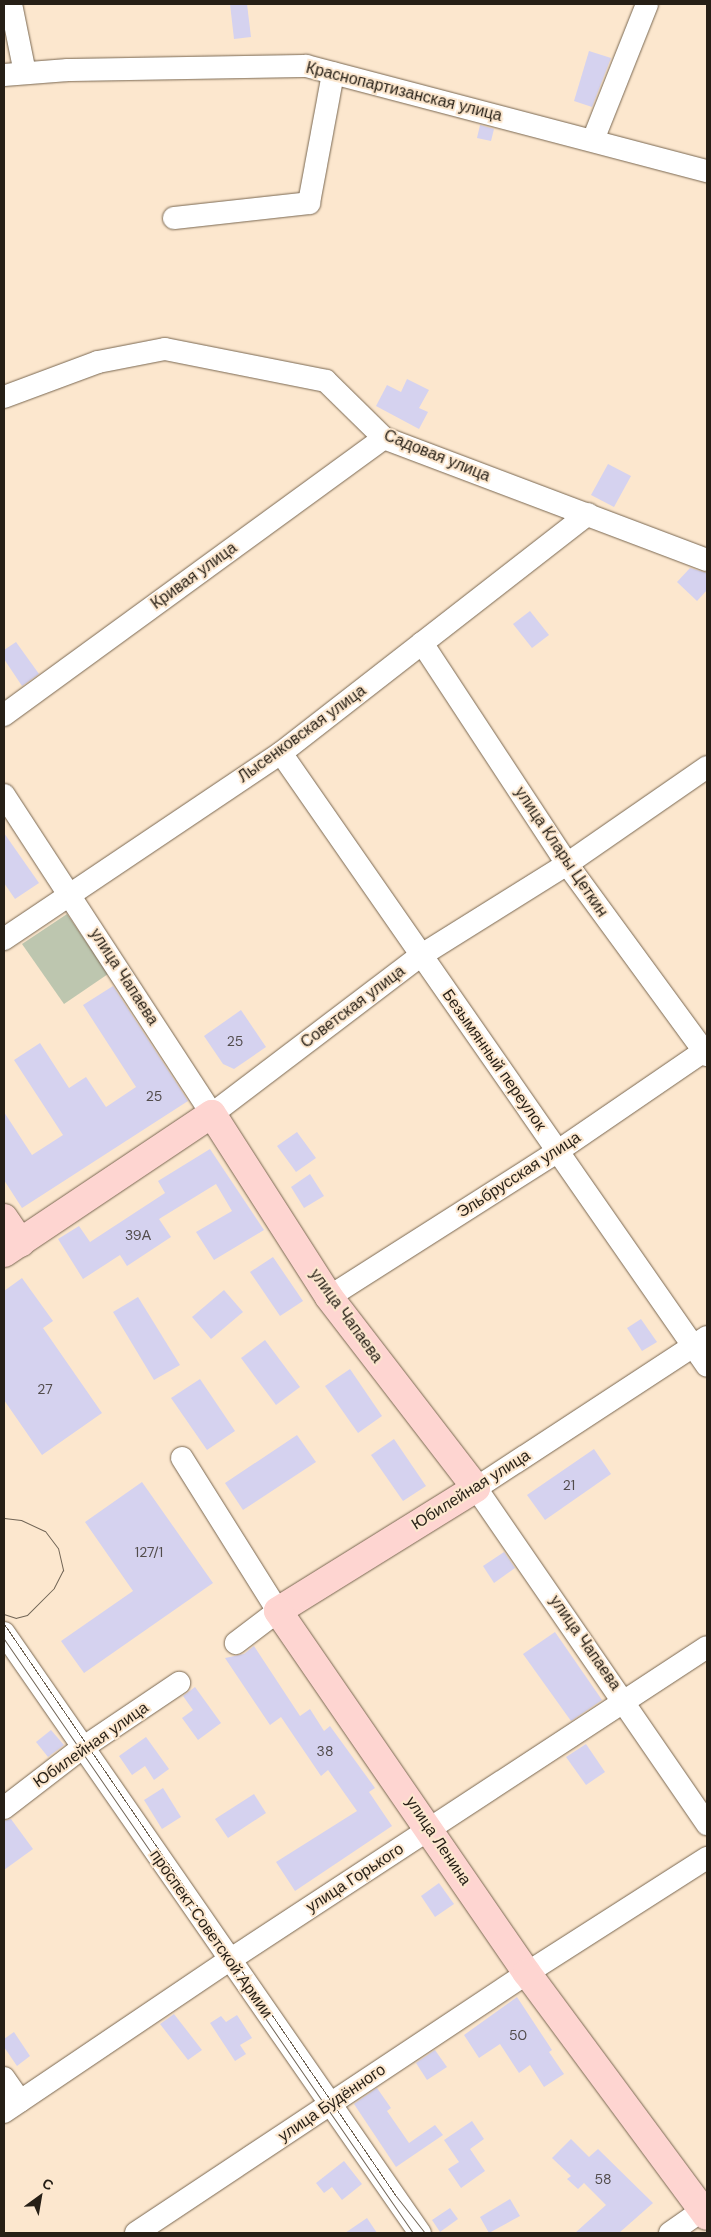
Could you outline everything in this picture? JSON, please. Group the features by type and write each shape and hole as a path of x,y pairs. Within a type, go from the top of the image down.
{"main road":[{"name":"Советская улица","path":"12,1248 212,1114"},
{"name":"улица Чапаева","path":"212,1114 329,1297 476,1488"},
{"path":"4,1218 12,1248"},
{"name":"Юбилейная улица","path":"278,1611 476,1488"},
{"name":"улица Ленина","path":"278,1611 527,1973 706,2211"}],"street":[{"path":"11,4 14,74"},
{"path":"593,140 647,4"},
{"name":"Краснопартизанская улица","path":"14,74 306,66 707,171"},
{"path":"174,218 308,203 333,73"},
{"name":"Садовая улица","path":"4,397 98,362 165,349 326,380 384,438 707,560"},
{"name":"Кривая улица","path":"4,715 384,438"},
{"name":"Лысенковская улица","path":"4,939 70,892 281,753 588,514"},
{"name":"улица Клары Цеткин","path":"422,643 567,864 706,1052"},
{"name":"Безымянный переулок","path":"281,753 420,956 558,1150 700,1341 707,1366"},
{"name":"Советская улица","path":"212,1114 420,956 567,864 707,767"},
{"name":"улица Чапаева","path":"4,795 70,892 212,1114"},
{"name":"Эльбрусская улица","path":"329,1297 558,1150 706,1052"},
{"name":"Юбилейная улица","path":"476,1488 700,1341"},
{"name":"улица Ленина","path":"182,1458 278,1611"},
{"name":"улица Чапаева","path":"476,1488 625,1701 707,1824"},
{"name":"Юбилейная улица","path":"236,1643 278,1611"},
{"name":"проспект Советской Армии","path":"4,1633 420,2233"},
{"name":"улица Горького","path":"12,2107 229,1960 707,1647"},
{"name":"Юбилейная улица","path":"4,1808 83,1749 179,1683"},
{"name":"улица Будённого","path":"136,2233 527,1973 707,1858"},
{"path":"4,2078 12,2107"},
{"path":"670,2233 706,2211"}],"green space":[{"path":"67,914 108,974 64,1004 22,944"}],"building":[{"path":"230,4 247,4 251,37 234,39"},
{"path":"589,51 611,58 592,107 574,101"},
{"path":"480,125 494,129 491,141 477,138"},
{"path":"407,379 429,390 419,408 428,412 419,429 376,406 387,385 401,392"},
{"path":"608,464 631,476 614,507 591,495"},
{"path":"690,568 707,573 707,590 697,601 677,582"},
{"path":"530,611 549,635 532,648 513,624"},
{"path":"16,642 39,674 22,686 4,659 4,650"},
{"path":"4,833 39,883 15,899 4,883"},
{"path":"113,986 188,1101 22,1208 4,1180 4,1112 32,1155 63,1135 14,1060 40,1043 69,1088 86,1077 106,1107 136,1087 83,1005"},
{"path":"241,1010 266,1047 234,1069 223,1064 204,1036"},
{"path":"297,1132 316,1158 296,1172 277,1146"},
{"path":"210,1149 264,1230 214,1260 196,1232 232,1211 216,1184 159,1219 171,1237 127,1266 120,1255 83,1279 58,1239 79,1226 90,1242 165,1193 158,1181"},
{"path":"310,1174 324,1196 304,1208 291,1187"},
{"path":"273,1257 303,1301 280,1316 250,1272"},
{"path":"22,1278 53,1321 43,1328 102,1413 42,1455 4,1400 4,1291"},
{"path":"224,1290 243,1312 211,1339 192,1317"},
{"path":"138,1297 180,1365 154,1380 113,1312"},
{"path":"641,1319 657,1342 642,1351 627,1328"},
{"path":"265,1340 300,1387 276,1405 241,1358"},
{"path":"350,1369 382,1416 358,1433 325,1386"},
{"path":"200,1379 235,1431 207,1450 171,1398"},
{"path":"297,1435 316,1462 243,1510 225,1483"},
{"path":"394,1439 426,1486 403,1501 371,1455"},
{"path":"594,1449 611,1474 545,1520 527,1495"},
{"path":"142,1482 213,1583 84,1673 61,1641 133,1591 85,1522"},
{"path":"504,1552 515,1568 494,1583 483,1566"},
{"path":"555,1632 602,1700 571,1721 523,1654"},
{"path":"254,1646 300,1716 310,1709 324,1731 330,1726 375,1788 369,1792 392,1826 295,1891 276,1862 357,1811 328,1770 321,1776 281,1717 270,1725 225,1658 244,1654"},
{"path":"195,1687 221,1723 198,1740 182,1718 193,1710 183,1696"},
{"path":"51,1730 64,1745 48,1757 36,1742"},
{"path":"146,1737 169,1769 154,1780 145,1766 132,1775 119,1756"},
{"path":"586,1744 605,1772 586,1785 566,1757"},
{"path":"163,1788 181,1817 162,1829 144,1800"},
{"path":"254,1794 266,1813 228,1838 215,1819"},
{"path":"11,1819 33,1849 4,1870 4,1821"},
{"path":"439,1883 454,1904 435,1917 421,1896"},
{"path":"517,1997 552,2050 549,2052 564,2074 544,2087 530,2065 519,2073 500,2044 479,2058 464,2035"},
{"path":"174,2014 202,2050 188,2060 160,2024"},
{"path":"237,2015 252,2038 240,2045 246,2054 235,2061 210,2023 221,2016 226,2022"},
{"path":"14,2032 30,2056 17,2066 4,2047 4,2039"},
{"path":"435,2050 447,2067 427,2080 416,2063"},
{"path":"377,2088 391,2108 387,2111 409,2143 435,2125 443,2135 396,2167 354,2104"},
{"path":"472,2121 484,2139 470,2149 485,2171 461,2188 448,2169 459,2162 444,2140"},
{"path":"571,2139 589,2157 598,2149 653,2203 619,2233 575,2233 606,2205 584,2183 578,2189 567,2179 571,2176 552,2158"},
{"path":"344,2161 362,2184 342,2200 332,2187 324,2193 316,2183"},
{"path":"510,2199 520,2216 489,2233 480,2217"},
{"path":"450,2208 458,2219 440,2232 432,2220"},
{"path":"367,2218 377,2233 345,2233"}],"tram line":[{"path":"4,1518 21,1520 45,1531 58,1548 63,1570 54,1588 27,1615 16,1618 4,1614"},
{"path":"4,1624 396,2196 425,2233"},
{"path":"4,1639 413,2233"}]}
